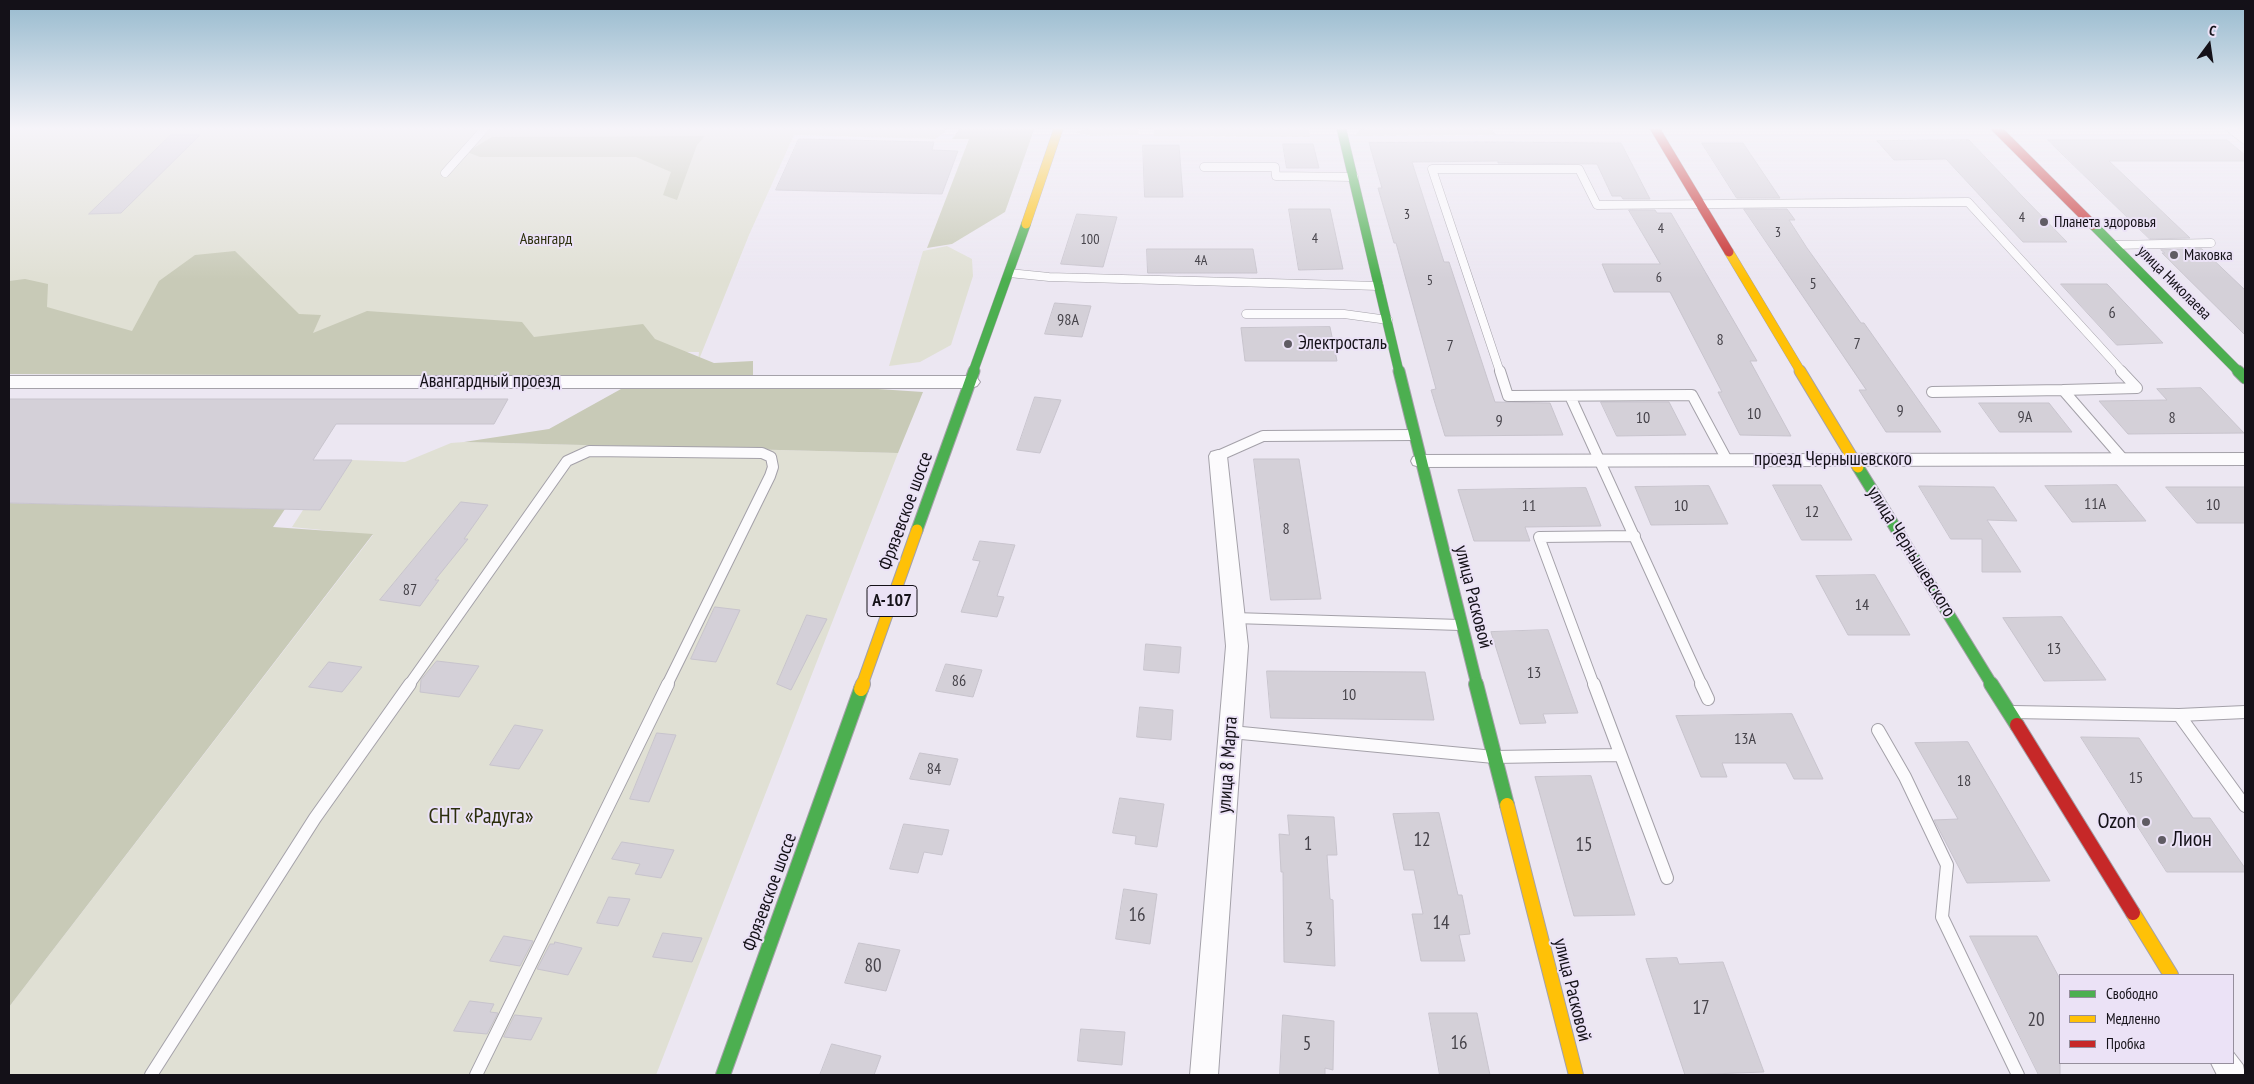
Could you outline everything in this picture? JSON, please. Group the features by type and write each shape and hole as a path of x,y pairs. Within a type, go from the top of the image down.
{"main road":[{"name":"Фрязевское шоссе","path":"723,1075 1042,178"},
{"name":"улица Расковой","path":"1354,178 1420,461 1576,1075"},
{"name":"улица Чернышевского","path":"1684,178 1854,460 2170,974"},
{"name":"улица Николаева","path":"2046,178 2245,378"}],"street":[{"name":"Авангардный проезд","path":"9,382 971,382"},
{"name":"улица 8 Марта","path":"1204,1075 1237,646 1218,456"},
{"name":"проезд Чернышевского","path":"1420,461 2245,459"},
{"path":"2226,1064 2233,1075"}],"lane":[{"path":"1435,178 1508,396 1692,395 1727,460"},
{"path":"1584,178 1598,205 1968,202 2137,388 1932,392"},
{"path":"2113,245 2211,243"},
{"path":"1009,273 1059,278 1379,286"},
{"path":"1246,314 1344,314 1388,320"},
{"path":"2063,390 2124,459"},
{"path":"1570,396 1708,699"},
{"path":"1218,456 1263,436 1414,435"},
{"path":"151,1075 315,818 567,461 590,450 762,453 771,457 774,467 770,478 760,494 476,1075"},
{"path":"1635,536 1539,537 1666,878"},
{"path":"1234,618 1461,625"},
{"path":"2010,712 2179,715 2245,712"},
{"path":"2179,715 2245,806"},
{"path":"1878,730 1905,777 1947,865 1942,917 2018,1075"},
{"path":"1230,732 1494,757 1620,755"}],"green space":[{"name":"Авангард","path":"9,178 775,178 749,235 698,362 699,352 9,349"},
{"path":"669,178 685,178 677,200 663,195"},
{"path":"954,178 1017,178 1005,212 952,244 927,248"},
{"path":"947,246 972,259 973,276 951,345 920,362 889,366 923,251"},
{"path":"235,251 299,314 321,315 313,333 367,311 522,322 534,337 643,324 655,339 714,363 753,361 753,377 9,374 9,281 25,279 48,284 47,307 132,331 159,281 195,255"},
{"path":"833,386 923,392 898,453 464,442 549,429 621,389"},
{"name":"СНТ «Радуга»","path":"451,443 898,453 656,1075 9,1075 9,1007 373,535 292,527 303,510 320,510 352,460 405,462"},
{"path":"9,503 285,509 273,527 373,534 9,1007"}],"building":[{"path":"127,178 157,178 121,213 89,214"},
{"path":"782,178 948,178 942,194 776,190"},
{"path":"1144,178 1182,178 1183,197 1145,197"},
{"path":"1379,178 1417,178 1444,262 1449,262 1495,402 1550,403 1563,435 1445,436 1431,390 1436,389 1396,243 1394,243 1378,188 1382,188"},
{"path":"1603,178 1639,178 1650,199 1623,199 1621,196 1612,196"},
{"path":"1724,178 1766,178 1780,198 1737,198"},
{"path":"1963,178 2005,178 2067,242 2023,242"},
{"path":"2087,178 2126,178 2190,238 2150,239"},
{"path":"1289,209 1330,209 1343,269 1299,270"},
{"path":"1744,209 1787,209 1795,220 1789,220 1807,248 1861,323 1864,323 1941,432 1886,432 1859,390 1866,390"},
{"path":"1629,210 1655,210 1657,213 1671,213 1757,361 1750,361 1791,436 1740,435 1718,392 1722,392 1670,292 1614,292 1602,264 1660,264"},
{"path":"1077,214 1117,217 1103,267 1061,264"},
{"path":"1147,249 1253,249 1257,273 1148,273"},
{"path":"2202,249 2245,290 2245,335 2161,250"},
{"path":"2061,284 2107,284 2163,343 2117,345"},
{"path":"1055,303 1091,306 1082,337 1045,334"},
{"name":"Электросталь","path":"1330,327 1337,361 1245,361 1241,328"},
{"path":"2201,388 2244,433 2128,434 2099,401 2167,400 2157,389"},
{"path":"1035,397 1061,400 1040,453 1017,450"},
{"path":"9,399 508,399 494,424 336,424 313,460 352,460 320,510 9,503"},
{"path":"1601,402 1669,402 1686,435 1617,436"},
{"path":"1979,403 2049,403 2072,432 2000,432"},
{"path":"1254,459 1299,459 1321,599 1271,600"},
{"path":"1773,485 1821,485 1852,540 1802,540"},
{"path":"2117,485 2146,521 2072,522 2045,486"},
{"path":"1709,486 1728,524 1651,525 1635,487"},
{"path":"1919,486 1994,487 2017,521 1987,520 2021,572 1982,572 1982,539 1951,539"},
{"path":"2166,487 2245,487 2245,523 2197,523"},
{"path":"1586,488 1601,526 1525,527 1530,541 1474,541 1458,490"},
{"path":"461,502 488,505 464,539 468,539 435,580 439,580 420,606 380,600"},
{"path":"980,541 1015,545 997,596 1004,597 997,617 961,612 980,561 973,560"},
{"path":"1875,575 1910,635 1848,635 1816,576"},
{"path":"715,607 740,610 716,662 691,659"},
{"path":"807,615 827,619 791,690 777,684"},
{"path":"2062,617 2106,680 2044,681 2003,618"},
{"path":"1548,630 1578,713 1543,714 1546,723 1520,724 1491,632"},
{"path":"1146,644 1181,647 1179,673 1144,670"},
{"path":"437,661 479,666 459,697 420,692 421,680"},
{"path":"329,662 362,667 342,692 309,687"},
{"path":"946,664 982,670 973,697 936,691"},
{"path":"1267,671 1425,672 1434,720 1271,718"},
{"path":"1140,707 1173,710 1171,740 1137,737"},
{"path":"1792,714 1823,779 1794,779 1786,763 1722,763 1727,777 1701,777 1676,716"},
{"path":"515,725 543,730 519,769 490,765"},
{"path":"657,733 676,735 649,802 630,799"},
{"path":"2081,737 2139,738 2193,818 2210,818 2245,868 2245,872 2167,872"},
{"path":"1968,742 2050,881 1967,883 1934,820 1958,819 1915,743"},
{"path":"920,753 958,759 950,785 910,779"},
{"path":"1591,776 1635,915 1574,916 1535,777"},
{"path":"1120,798 1164,804 1157,847 1135,844 1136,836 1113,833"},
{"path":"1439,813 1458,895 1462,895 1470,934 1459,935 1465,961 1421,961 1412,914 1423,914 1414,870 1404,870 1393,814"},
{"path":"1288,815 1334,817 1337,855 1327,855 1330,899 1333,900 1335,966 1284,962 1283,872 1281,872 1279,834 1289,835"},
{"path":"904,824 949,830 942,855 924,852 918,873 890,869"},
{"path":"622,842 674,850 661,878 635,874 640,864 612,859"},
{"path":"1124,889 1157,894 1150,944 1116,939"},
{"path":"609,897 630,899 618,926 597,923"},
{"path":"663,933 702,938 692,962 653,957"},
{"path":"504,936 533,941 520,966 490,961"},
{"path":"1970,936 2037,936 2059,977 2060,1075 2039,1075"},
{"path":"555,942 582,948 568,975 537,969 550,944"},
{"path":"859,943 900,950 886,991 845,983"},
{"path":"1677,958 1679,964 1723,962 1764,1072 1685,1075 1646,959"},
{"path":"470,1001 494,1004 490,1012 498,1013 487,1034 454,1031"},
{"path":"1429,1013 1477,1013 1490,1075 1440,1075"},
{"path":"515,1015 542,1018 531,1040 504,1037"},
{"path":"1283,1015 1334,1021 1333,1070 1325,1068 1325,1075 1280,1075"},
{"path":"1081,1029 1125,1032 1122,1065 1078,1061"},
{"path":"832,1044 881,1056 874,1075 820,1075"}],"traffic: fast":[{"path":"1353,178 1420,461 1507,805"},
{"path":"917,530 1026,224"},
{"path":"2093,225 2245,378"},
{"path":"1858,467 2017,725"},
{"path":"723,1075 861,689"}],"traffic: slow":[{"path":"1026,224 1042,178"},
{"path":"1729,252 1858,467"},
{"path":"861,689 917,530"},
{"path":"1507,805 1576,1075"},
{"path":"2133,913 2170,974"}],"traffic: jam":[{"path":"1684,178 1729,252"},
{"path":"2046,178 2093,225"},
{"path":"2017,725 2133,913"}],"place":[{"name":"Планета здоровья","path":"2044,222"},
{"name":"Маковка","path":"2174,255"},
{"name":"Электросталь","path":"1288,344"},
{"name":"Ozon","path":"2146,822"},
{"name":"Лион","path":"2162,840"}]}
